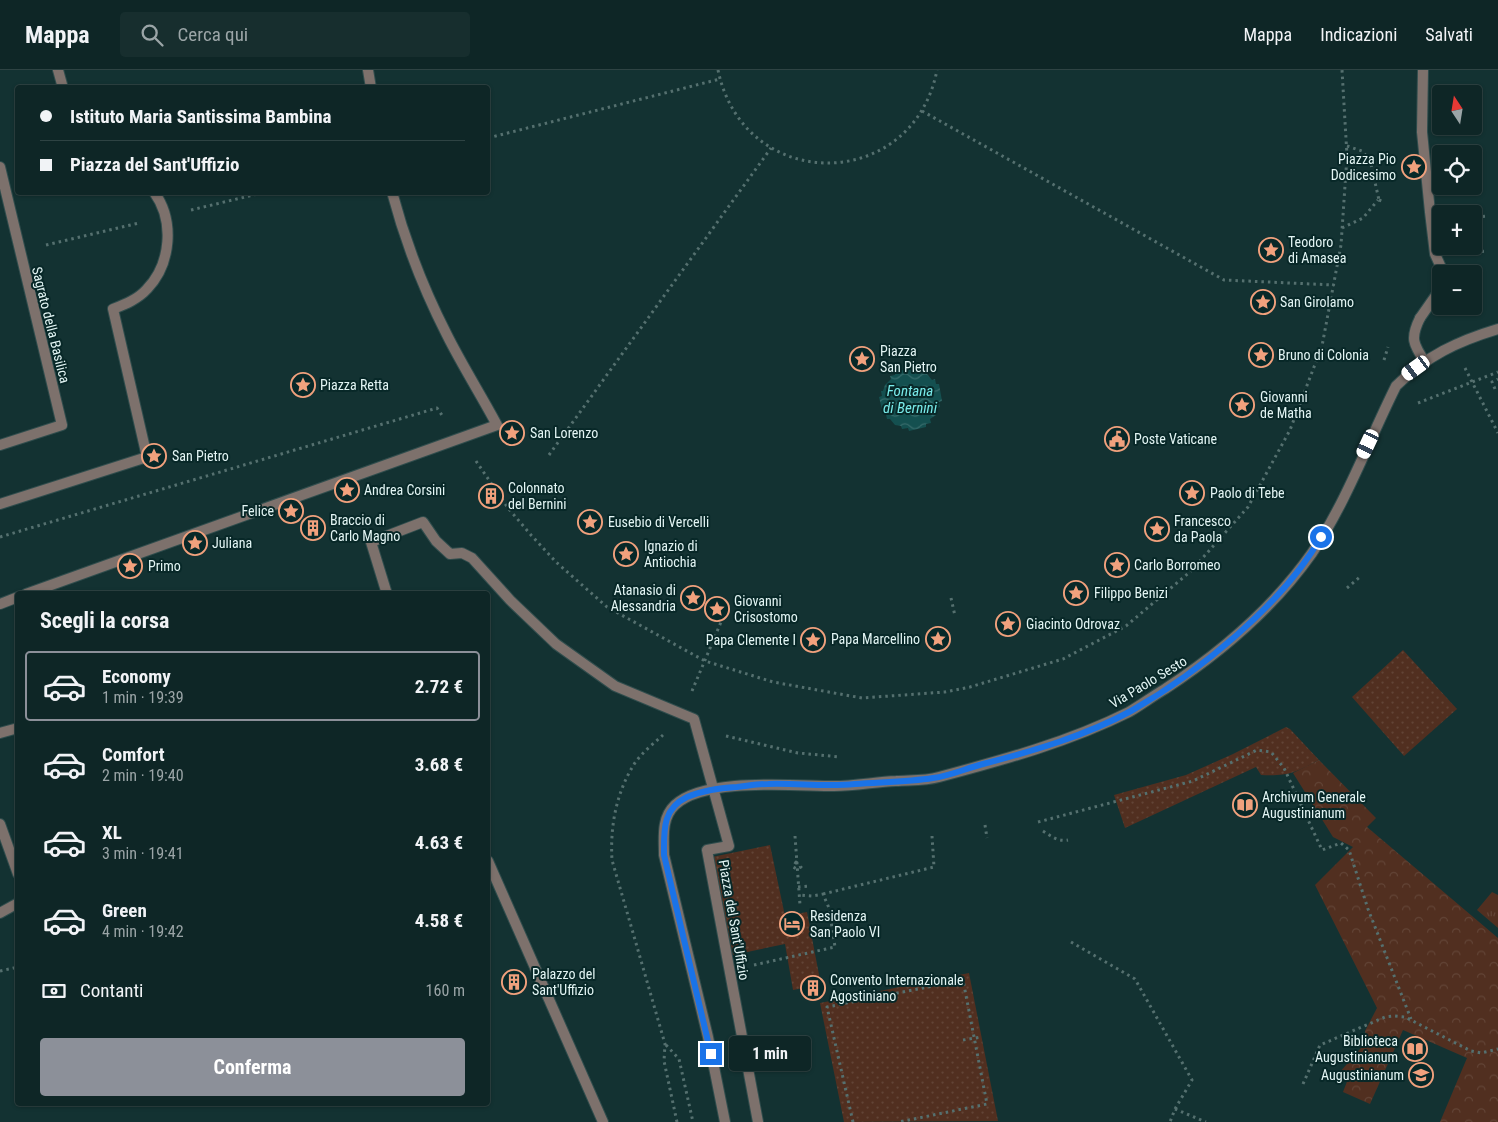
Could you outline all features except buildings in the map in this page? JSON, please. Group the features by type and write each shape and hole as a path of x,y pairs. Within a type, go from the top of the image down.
{"street":[{"path":"58,70 61,85"},
{"path":"368,70 370,85"},
{"path":"1423,70 1422,132 1435,254 1440,265"},
{"name":"Sagrato della Basilica","path":"0,167 62,425 0,445"},
{"path":"0,504 147,457 113,309 136,298 146,290 161,269 168,245 168,232 163,207 156,195"},
{"path":"34,591 497,425 446,334 413,258 393,195"},
{"path":"1424,362 1413,342 1415,328 1432,301"},
{"name":"Via Paolo Sesto","path":"725,1122 708,1037 664,855 663,836 666,821 672,808 687,797 713,789 768,784 836,786 935,778 1030,752 1089,730 1131,711 1196,669 1240,632 1283,590 1312,552 1339,506 1396,386 1408,374 1438,352 1498,329"},
{"path":"386,591 371,542 423,522 436,541 450,554 462,553 472,558 510,600 556,644 582,664 615,686 694,719 696,724"},
{"path":"0,604 15,598"},
{"name":"Piazza del Sant'Uffizio","path":"696,724 729,846 707,850 758,1122"},
{"path":"0,733 15,729"},
{"path":"0,824 15,866"},
{"path":"490,866 603,1122"},
{"path":"0,913 15,905"}],"path":[{"path":"718,70 728,102 739,120 754,136 771,148 790,157 810,162 831,163 854,160 872,154 890,144 906,130 922,111 931,94 937,70"},
{"path":"460,438 508,508 556,562 607,607 705,661 774,682 862,698 945,692 970,687 1063,659 1126,626 1191,571 1248,507 1290,430 1322,346 1341,245 1347,146 1342,70"},
{"path":"490,137 720,79"},
{"path":"922,111 1224,280 1334,285"},
{"path":"1347,146 1362,151 1370,160 1378,200"},
{"path":"549,455 771,148"},
{"path":"19,252 254,195"},
{"path":"1378,200 1384,202"},
{"path":"1342,228 1363,218 1378,200"},
{"path":"1482,216 1487,216"},
{"path":"1482,251 1486,251"},
{"path":"1384,362 1389,344"},
{"path":"1466,369 1498,433"},
{"path":"1410,407 1498,372"},
{"path":"1495,389 1492,382 1498,379"},
{"path":"0,537 437,408"},
{"path":"1347,588 1361,577"},
{"path":"951,598 955,616"},
{"path":"682,714 729,603"},
{"path":"677,1122 664,1061 665,1044 612,860 611,840 614,818 622,791 634,764 681,718 696,724 702,730 798,752 843,758"},
{"path":"1038,822 1193,781 1258,750 1271,752 1284,768 1322,850 1341,843 1349,850 1368,909 1411,1019"},
{"path":"985,825 987,838"},
{"path":"1043,831 1056,839 1068,840"},
{"path":"795,836 800,905"},
{"path":"799,895 812,896 823,894 934,867 932,836"},
{"path":"798,887 810,886"},
{"path":"729,970 835,947 829,908 823,894"},
{"path":"1071,942 1135,978 1192,1080 1175,1109 1170,1122"},
{"path":"0,971 15,968"},
{"path":"853,1122 827,1007 963,980 987,1104 899,1122"},
{"path":"1302,1084 1320,1045 1384,1017 1394,1016 1411,1019 1471,1051 1481,1053 1498,1049"},
{"path":"963,1040 982,1037"},
{"path":"665,1044 680,1059 693,1122"},
{"path":"1175,1109 1206,1122"}],"green space":[{"path":"1403,650 1457,709 1404,756 1352,697"},
{"path":"1286,727 1319,760 1297,771 1279,775 1261,775 1256,767 1125,828 1114,795 1186,775"},
{"path":"1319,760 1376,818 1367,827 1498,938 1498,1122 1440,1122 1467,1058 1403,1030 1370,1104 1343,1092 1348,1079 1340,1072 1367,1041 1365,1031 1377,1008 1315,885 1353,847 1333,837 1293,773"},
{"path":"770,845 785,916 807,912 821,985 793,990 785,944 733,955 712,857"},
{"path":"1492,892 1498,895 1498,928 1477,910"},
{"path":"969,973 998,1121 844,1122 820,1003"}],"water":[{"name":"Fontana di Bernini","path":"912,368 913,371 919,370 920,373 927,374 932,380 935,379 936,384 939,384 942,401 939,402 940,407 937,408 936,415 930,419 931,423 926,424 926,427 909,431 908,428 902,429 901,426 895,425 890,419 887,419 886,414 883,414 879,397 882,396 881,391 883,391 885,385 891,379 890,376 895,375 895,372"}],"place":[{"name":"Piazza Pio Dodicesimo","path":"1414,167"},
{"name":"Teodoro di Amasea","path":"1271,250"},
{"name":"San Girolamo","path":"1263,302"},
{"name":"Bruno di Colonia","path":"1261,355"},
{"name":"Piazza San Pietro","path":"862,359"},
{"name":"Piazza Retta","path":"303,385"},
{"name":"Giovanni de Matha","path":"1242,405"},
{"name":"San Lorenzo","path":"512,433"},
{"name":"Poste Vaticane","path":"1117,439"},
{"name":"San Pietro","path":"154,456"},
{"name":"Andrea Corsini","path":"347,490"},
{"name":"Paolo di Tebe","path":"1192,493"},
{"name":"Colonnato del Bernini","path":"491,496"},
{"name":"Felice","path":"291,511"},
{"name":"Eusebio di Vercelli","path":"590,522"},
{"name":"Braccio di Carlo Magno","path":"313,528"},
{"name":"Francesco da Paola","path":"1157,529"},
{"name":"Juliana","path":"195,543"},
{"name":"Ignazio di Antiochia","path":"626,554"},
{"name":"Carlo Borromeo","path":"1117,565"},
{"name":"Primo","path":"130,566"},
{"name":"Filippo Benizi","path":"1076,593"},
{"name":"Atanasio di Alessandria","path":"693,598"},
{"name":"Giovanni Crisostomo","path":"717,609"},
{"name":"Giacinto Odrovaz","path":"1008,624"},
{"name":"Papa Marcellino","path":"938,639"},
{"name":"Papa Clemente I","path":"813,640"},
{"name":"Archivum Generale Augustinianum","path":"1245,805"},
{"name":"Residenza San Paolo VI","path":"792,924"},
{"name":"Palazzo del Sant'Uffizio","path":"514,982"},
{"name":"Convento Internazionale Agostiniano","path":"813,988"},
{"name":"Biblioteca Augustinianum","path":"1415,1049"},
{"name":"Augustinianum","path":"1421,1075"}],"route":[{"path":"711,1054 664,855 663,836 666,821 676,804 687,797 713,789 768,784 836,786 935,778 1030,752 1089,730 1131,711 1196,669 1240,632 1283,590 1321,537"}]}
